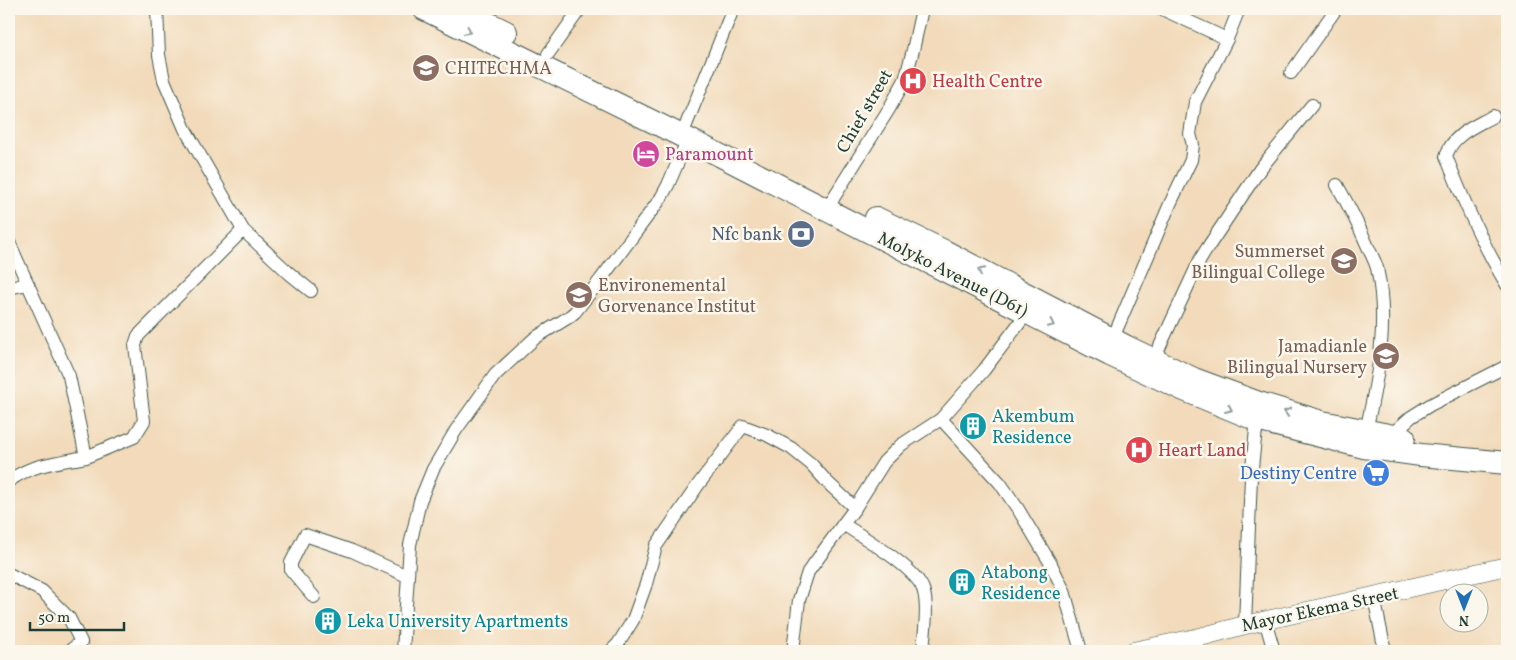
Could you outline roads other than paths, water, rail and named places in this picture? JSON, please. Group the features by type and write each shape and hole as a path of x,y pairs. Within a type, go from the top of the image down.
{"highway":[{"name":"Molyko Avenue (D61)","path":"424,9 687,132 831,204 1027,313 1147,374 1257,420 1364,447 1421,455 1507,463"},
{"name":"Molyko Avenue (D61)","path":"459,9 548,54 687,132"},
{"name":"Molyko Avenue (D61)","path":"831,204 944,251 1154,359 1194,378 1258,403 1322,422 1390,436 1429,442 1507,448"}],"street":[{"path":"156,9 159,55 164,80 185,129 243,230 311,291"},
{"path":"548,54 580,9"},
{"path":"403,651 410,545 420,501 433,468 456,430 495,375 535,338 569,317 602,279 661,198 668,185 733,9"},
{"name":"Chief street","path":"831,204 889,109 904,80 922,9"},
{"path":"1162,9 1227,39"},
{"path":"1113,338 1170,204 1191,160 1193,145 1190,134 1195,102 1227,39 1239,9"},
{"path":"1291,73 1336,9"},
{"path":"1154,359 1200,260 1208,247 1260,169 1312,105"},
{"path":"1493,116 1456,137 1448,148 1446,156 1462,198 1492,260 1507,285"},
{"path":"1337,185 1356,219 1376,266 1381,297 1382,350 1366,431"},
{"path":"9,481 27,470 38,466 86,457 134,436 144,422 135,345 138,336 243,230"},
{"path":"9,242 69,376 86,457"},
{"path":"9,288 28,284"},
{"path":"793,651 799,600 808,572 855,508 884,462 901,445 941,419 984,370 1027,313"},
{"path":"1390,436 1411,417 1430,404 1507,366"},
{"path":"941,419 1000,483 1018,509 1051,564 1064,591 1081,651"},
{"path":"1245,625 1251,477 1257,420"},
{"path":"611,651 618,644 633,620 646,584 656,546 698,485 743,426 767,435 791,448 811,464 855,508"},
{"path":"843,524 889,554 919,580 924,591 925,604 924,651"},
{"path":"314,596 291,570 291,563 305,535 352,551 407,576"},
{"name":"Mayor Ekema Street","path":"1133,651 1507,566"},
{"path":"9,574 42,591 69,618 83,647 69,651"},
{"path":"1374,597 1385,651"},
{"path":"1265,620 1274,651"}],"place":[{"name":"CHITECHMA","path":"426,68"},
{"name":"Health Centre","path":"913,81"},
{"name":"Paramount","path":"646,154"},
{"name":"Nfc bank","path":"801,234"},
{"name":"Summerset Bilingual College","path":"1344,261"},
{"name":"Environemental Gorvenance Institut","path":"579,295"},
{"name":"Jamadianle Bilingual Nursery","path":"1386,356"},
{"name":"Akembum Residence","path":"973,426"},
{"name":"Heart Land","path":"1139,450"},
{"name":"Destiny Centre","path":"1376,473"},
{"name":"Atabong Residence","path":"962,582"},
{"name":"Leka University Apartments","path":"328,621"}]}
